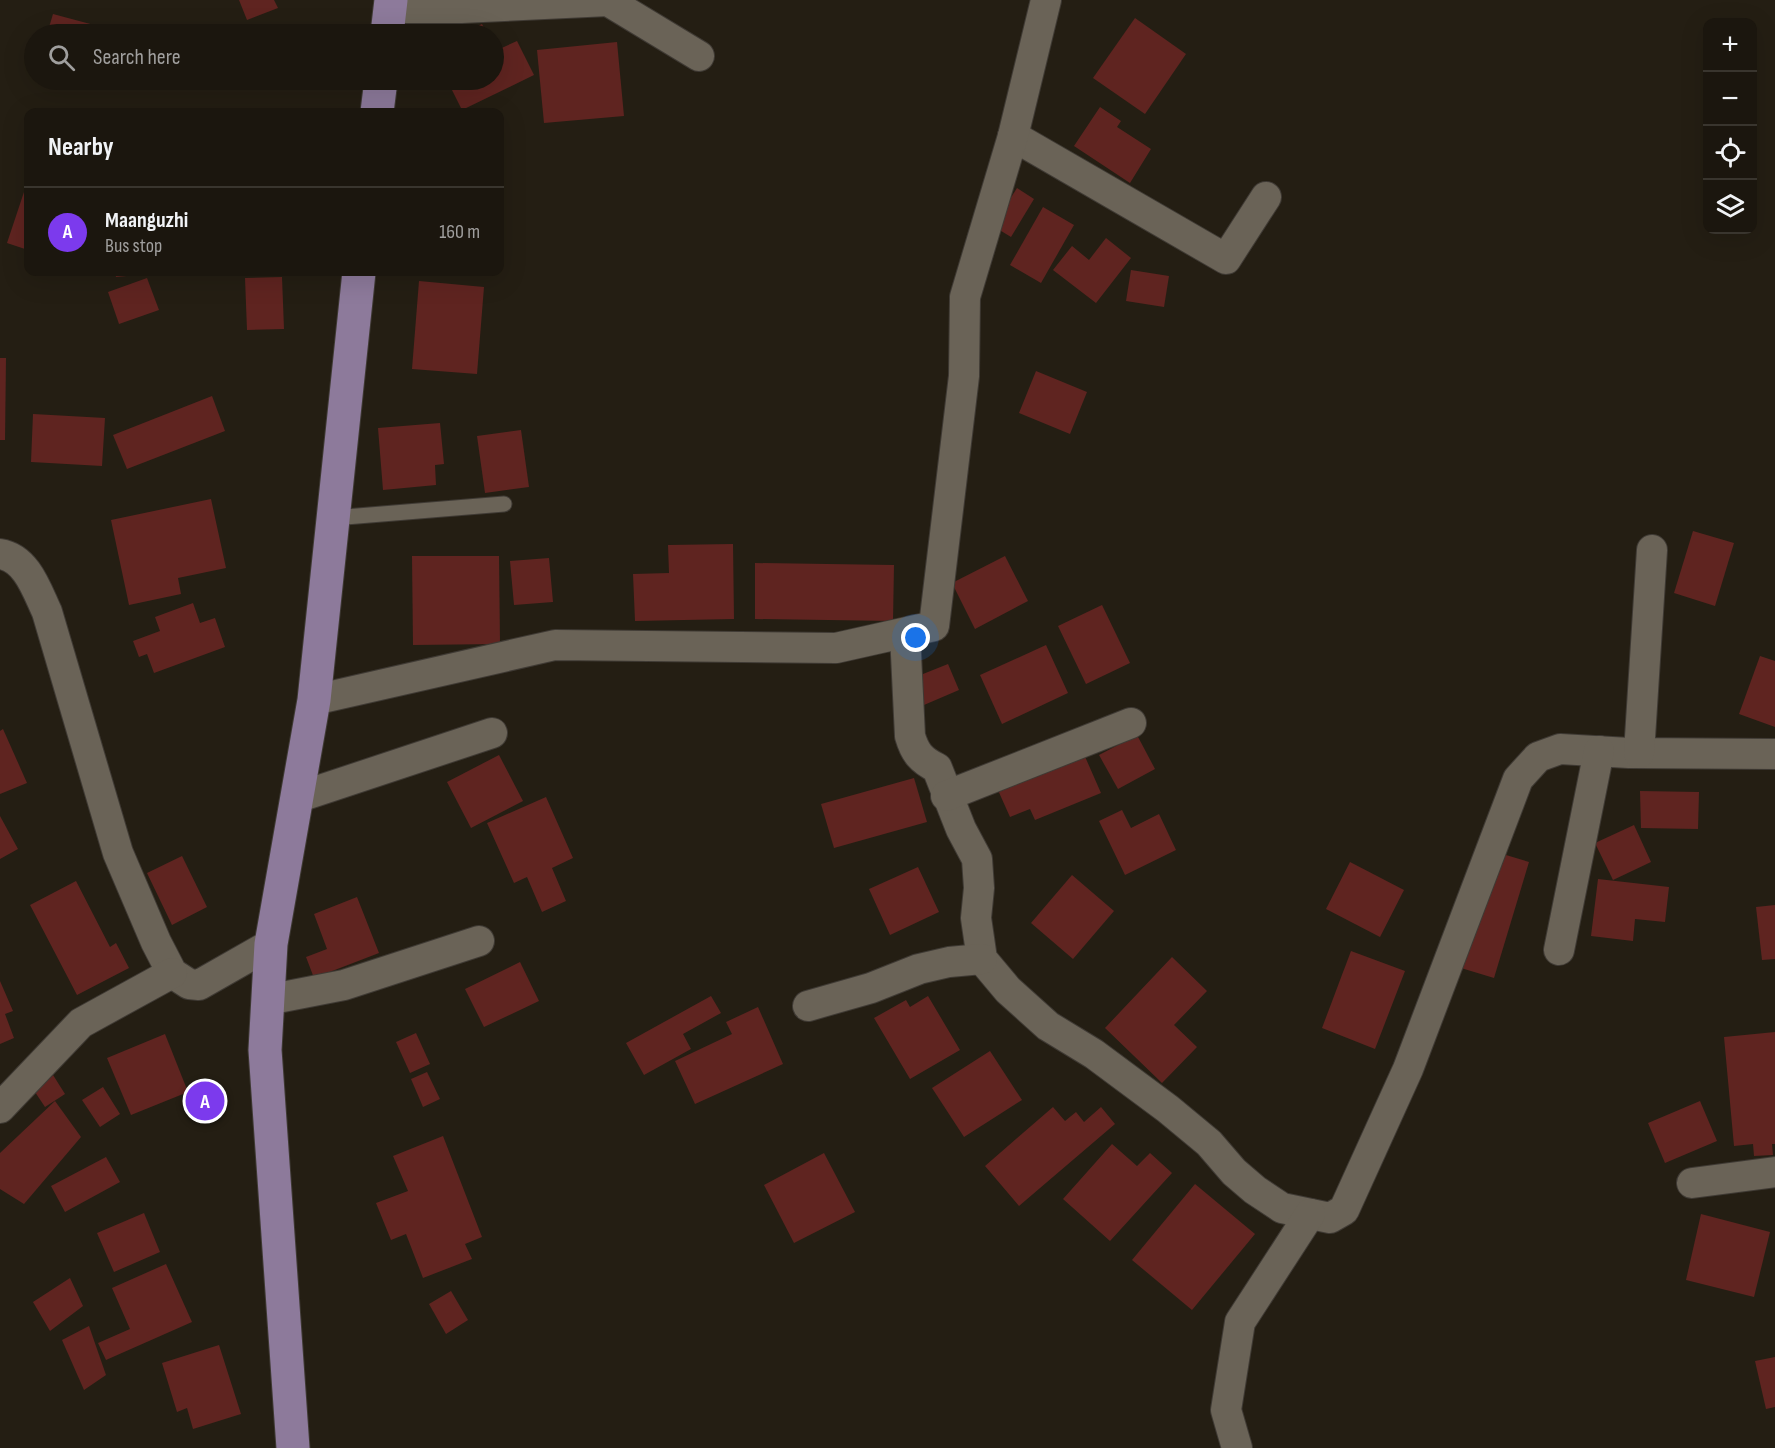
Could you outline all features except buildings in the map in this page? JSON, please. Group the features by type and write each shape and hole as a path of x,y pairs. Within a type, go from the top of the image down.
{"main road":[{"path":"378,108 380,90"},
{"path":"293,1448 265,1050 267,1000 271,944 314,700 358,276"}],"street":[{"path":"389,14 608,0 699,56"},
{"path":"314,700 555,645 836,648 934,626 964,376 965,297 1013,136 1046,0"},
{"path":"1013,136 1226,259 1266,197"},
{"path":"1639,753 1652,550"},
{"path":"0,554 6,555 21,566 31,577 47,612 118,853 156,942 172,973 189,984 199,985 271,944"},
{"path":"905,633 910,736 914,751 924,762 937,768 946,796 977,859 979,888 976,918 982,959 1008,990 1023,1001 1048,1026 1094,1054 1168,1109 1209,1143 1234,1172 1255,1190 1282,1208 1330,1218 1344,1210 1408,1069 1475,885 1518,779 1538,757 1560,749 1639,753 1775,754"},
{"path":"946,796 1131,723"},
{"path":"296,798 492,733"},
{"path":"1558,950 1599,751"},
{"path":"267,1000 344,985 479,941"},
{"path":"808,1006 871,988 919,969 949,962 982,959"},
{"path":"0,1108 81,1023 172,973"},
{"path":"1692,1183 1775,1172"},
{"path":"1237,1448 1226,1410 1240,1322 1310,1214"}],"lane":[{"path":"333,518 504,504"}],"place":[{"name":"Maanguzhi","path":"205,1101"}]}
